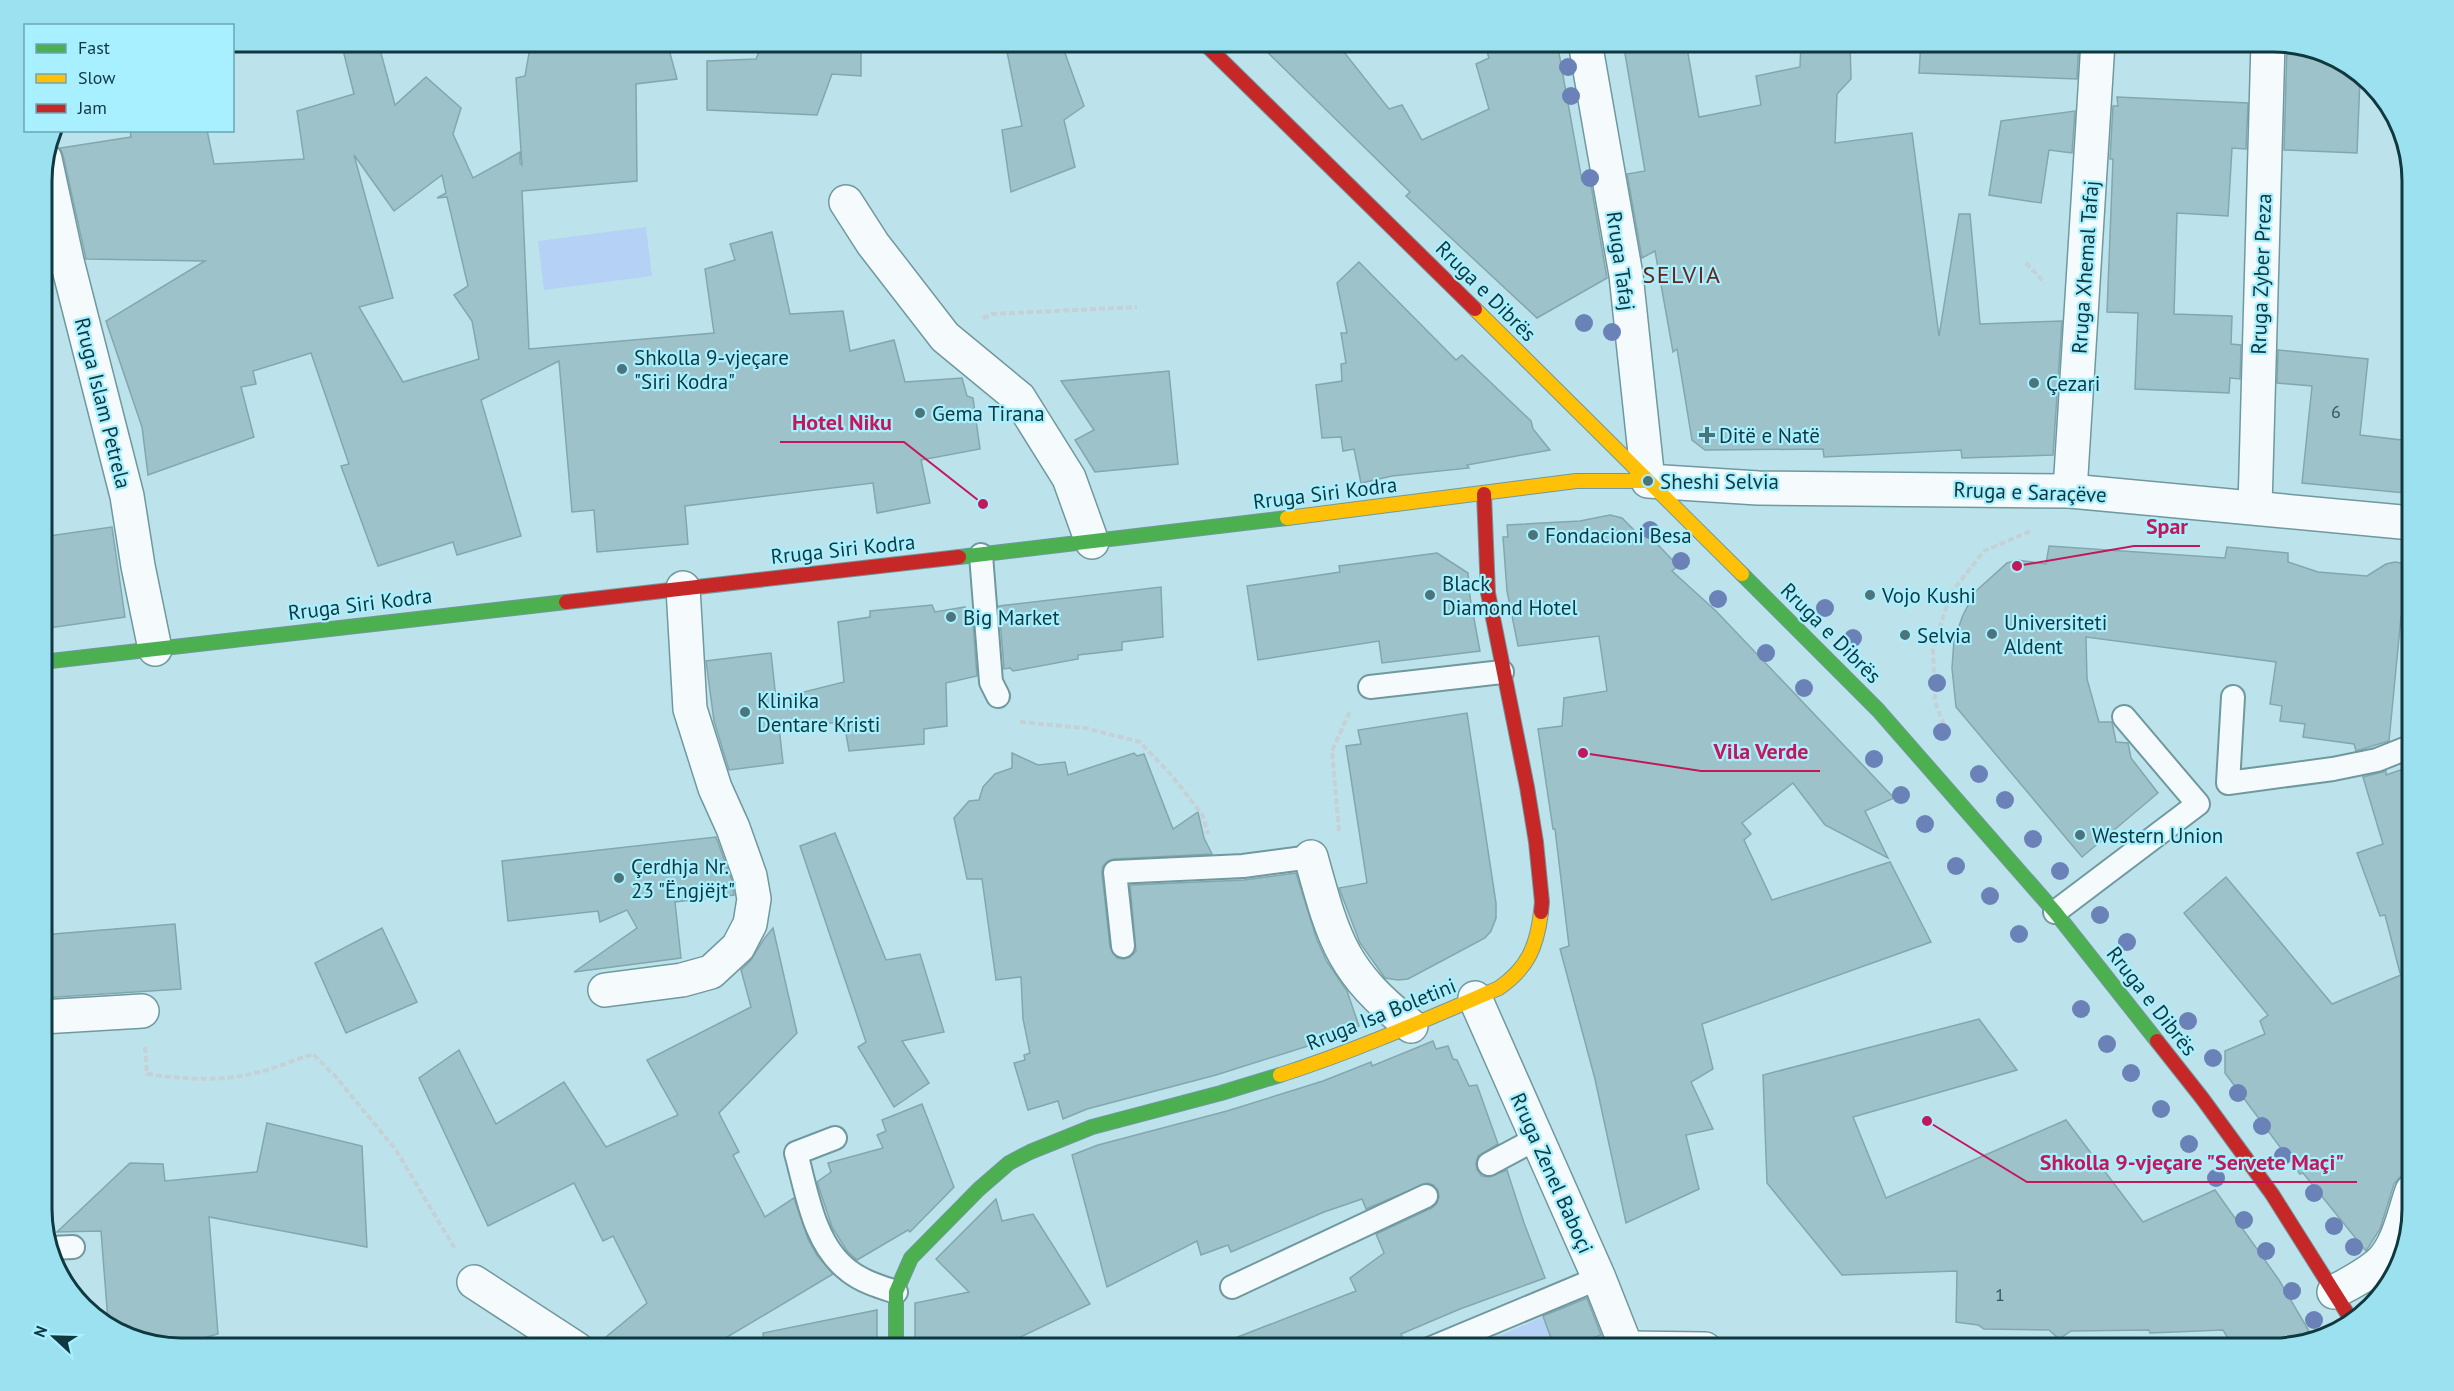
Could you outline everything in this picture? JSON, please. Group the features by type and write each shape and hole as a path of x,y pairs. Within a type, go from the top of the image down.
{"street":[{"name":"Rruga e Dibrës","path":"1213,52 1878,710 2055,912 2202,1098 2272,1194 2348,1314"},
{"name":"Rruga Tafaj","path":"1587,52 1626,275 1648,481"},
{"name":"Rruga Xhemal Tafaj","path":"2070,491 2097,52"},
{"name":"Rruga Zyber Preza","path":"2255,507 2268,52"},
{"name":"Rruga Islam Petrela","path":"53,196 67,261 127,496 155,649"},
{"path":"846,202 873,244 945,337 1019,398 1069,478 1092,542"},
{"name":"Rruga Siri Kodra","path":"53,661 1092,542 1576,481 1648,481"},
{"name":"Rruga e Saraçëve","path":"1648,481 1758,488 2070,491 2401,521"},
{"name":"Rruga Isa Boletini","path":"896,1338 896,1292 911,1258 979,1189 1009,1163 1092,1127 1269,1079 1411,1026 1476,998 1512,979 1527,961 1538,937 1542,911 1534,831 1488,594 1484,494"},
{"path":"605,990 682,980 711,972 738,947 750,924 754,899 750,876 734,828 715,788 690,710 683,588"},
{"path":"1311,857 1330,927 1352,970 1374,996 1411,1026"},
{"name":"Rruga Zenel Baboçi","path":"1476,998 1599,1278 1623,1338"},
{"path":"53,1016 142,1011"},
{"path":"2334,1292 2360,1278 2382,1260 2400,1227"},
{"path":"474,1282 560,1338"}],"lane":[{"path":"981,555 991,682 998,696"},
{"path":"1370,687 1502,672"},
{"path":"2233,697 2228,783 2333,769 2377,760 2402,750"},
{"path":"2055,912 2198,804 2124,717"},
{"path":"1123,946 1115,872 1242,866 1311,857"},
{"path":"835,1138 796,1153 815,1221 828,1247 848,1270 865,1281 896,1292"},
{"path":"1489,1164 1536,1139"},
{"path":"1232,1287 1426,1197"},
{"path":"1455,1338 1599,1278"}],"path":[{"path":"945,337 992,314 1137,307"},
{"path":"1946,728 1935,702 1934,648 1951,593 1984,551 2026,532 2037,530"},
{"path":"1311,857 1340,833 1332,751 1346,716 1370,687"},
{"path":"998,696 1017,722 1085,728 1140,742 1173,777 1203,816 1208,834 1209,868"},
{"path":"142,1011 147,1074 181,1079 223,1078 255,1073 313,1054 335,1076 396,1150 474,1282"}],"shaded area":[{"path":"646,227 652,276 544,290 538,241"},
{"path":"1595,1294 1610,1338 1495,1338"}],"building":[{"path":"344,52 381,52 395,105 426,77 461,108 453,134 473,178 520,152 522,165 516,78 525,76 529,52 670,52 677,79 636,84 637,181 522,191 529,349 714,333 705,269 735,260 730,244 772,232 790,314 843,311 850,351 894,340 905,382 962,378 967,396 973,398 980,449 921,460 930,503 877,513 873,483 685,506 688,544 597,552 594,510 572,512 559,361 481,400 521,536 457,555 453,542 378,566 341,466 349,464 311,353 253,371 256,384 241,387 254,437 148,475 142,427 106,321 205,261 86,259 60,148 131,137 130,132 207,132 214,164 304,159 297,111 354,94","holes":["354,155 394,211 442,175 446,193 437,198 447,197 468,286 454,295 472,321 479,359 403,382 359,307 393,298"]},
{"path":"759,52 861,52 861,76 832,74 817,115 707,110 707,61 756,59"},
{"path":"1007,52 1065,52 1084,106 1064,120 1075,167 1011,192 1002,130 1022,126"},
{"path":"1267,52 1344,52 1389,109 1402,105 1422,140 1489,109 1476,64 1489,58 1487,52 1559,52 1582,181 1590,179 1607,278 1537,318 1406,196 1410,192"},
{"path":"1625,52 1688,52 1699,117 1761,105 1756,76 1800,67 1801,52 1850,52 1851,79 1837,94 1835,143 1912,133 1939,336 1959,214 1970,214 1980,324 2062,321 2053,455 1962,458 1961,450 1824,457 1823,449 1705,450 1692,440 1677,349 1673,352 1655,251 1642,258 1627,174 1645,171"},
{"path":"1920,52 2078,52 2077,79 1919,73"},
{"path":"2287,54 2322,62 2360,86 2357,153 2284,150"},
{"path":"2117,97 2248,103 2246,149 2232,148 2228,216 2177,213 2174,314 2232,316 2231,344 2241,345 2240,379 2230,378 2229,393 2135,389 2138,313 2107,312 2113,159 2110,159 2113,106 2118,106"},
{"path":"2075,111 2072,153 2049,150 2041,203 1989,195 2001,121"},
{"path":"1359,262 1456,360 1462,355 1531,421 1533,429 1550,450 1467,465 1469,468 1392,476 1361,483 1354,449 1343,451 1341,437 1322,438 1316,385 1342,381 1341,364 1346,363 1341,333 1347,333 1337,283"},
{"path":"2278,350 2368,359 2360,435 2401,440 2401,493 2302,483 2312,386 2277,383"},
{"path":"1169,371 1178,464 1095,472 1075,440 1094,430 1061,381"},
{"path":"1610,515 1622,518 1637,533 1645,531 1678,566 1672,571 1716,611 1894,798 1865,811 1888,858 1825,825 1793,783 1742,823 1751,834 1744,840 1772,900 1890,862 1931,942 1702,1024 1713,1069 1691,1082 1713,1129 1686,1135 1699,1189 1626,1223 1595,1079 1560,949 1569,946 1555,829 1553,829 1538,729 1562,726 1564,698 1607,691 1599,636 1518,646 1507,591 1503,537 1508,537 1507,525 1580,521"},
{"path":"112,527 125,617 53,627 53,535"},
{"path":"2049,546 2225,558 2227,547 2288,553 2288,562 2318,572 2367,576 2386,564 2401,563 2401,617 2389,741 2356,751 2354,744 2303,737 2305,724 2280,721 2282,706 2270,704 2276,662 2086,637 2087,679 2099,722 2112,722 2116,742 2128,743 2131,758 2158,793 2082,857 1956,707 1952,668 1954,640 1975,592 2007,563 2017,560 2046,564"},
{"path":"1437,553 1468,573 1480,651 1382,663 1379,641 1258,660 1247,586 1340,572 1339,566"},
{"path":"1161,587 1163,637 1122,642 1122,650 1078,655 1078,659 1013,671 1010,668 1004,669 999,606"},
{"path":"932,605 935,612 965,607 965,610 972,610 977,676 946,683 947,726 924,729 924,744 849,751 844,722 779,727 783,763 729,770 714,721 706,661 771,653 776,699 844,682 838,622 870,617 870,611"},
{"path":"1467,713 1496,903 1496,918 1491,931 1485,938 1408,979 1385,978 1360,943 1339,888 1367,883 1346,746 1361,744 1358,730"},
{"path":"1012,753 1038,765 1065,762 1068,775 1134,753 1137,756 1144,754 1173,829 1198,812 1204,838 1212,854 1114,859 1103,866 1110,947 1117,958 1130,957 1136,951 1130,885 1244,880 1296,873 1317,940 1327,962 1347,991 1359,1026 1311,1045 1216,1075 1087,1109 1063,1119 1058,1101 1028,1110 1014,1063 1025,1060 1024,1055 1030,1053 1023,1019 1021,977 996,980 982,879 967,879 954,818 969,801 979,800 983,787 995,774 1012,768"},
{"path":"2402,770 2400,973 2385,915 2380,916 2357,853 2383,844 2363,777 2386,771 2386,775"},
{"path":"835,833 886,960 920,954 944,1032 902,1041 929,1083 894,1107 858,1047 866,1042 800,846"},
{"name":"Çerdhja Nr. 23 \"Ëngjëjt\"","path":"716,837 732,881 734,895 675,902 681,958 574,972 637,928 627,910 600,922 598,911 508,921 502,861"},
{"path":"2226,877 2332,1004 2402,975 2402,1176 2394,1184 2380,1229 2366,1251 2303,1173 2300,1174 2225,1073 2225,1051 2265,1034 2260,1021 2268,1015 2184,913"},
{"path":"175,924 181,989 53,997 53,934"},
{"path":"382,928 417,1002 346,1033 315,963"},
{"path":"773,928 797,1033 719,1113 739,1152 733,1155 765,1217 794,1198 808,1239 817,1255 833,1274 725,1338 605,1338 647,1303 613,1236 603,1241 574,1183 488,1226 419,1078 459,1050 496,1124 564,1082 606,1147 678,1115 647,1060 751,1007 741,970 751,960"},
{"path":"1979,1019 2017,1070 1853,1117 1886,1198 2066,1120 2143,1222 2215,1190 2279,1280 2309,1331 2290,1337 2228,1338 2223,1330 2150,1333 2149,1330 2071,1331 2058,1338 2049,1330 1984,1329 1978,1325 1956,1322 1957,1271 1842,1275 1767,1183 1763,1075"},
{"path":"1433,1041 1436,1049 1448,1046 1469,1086 1477,1085 1498,1144 1478,1156 1477,1170 1482,1176 1489,1177 1507,1170 1545,1278 1460,1309 1401,1334 1403,1338 1235,1338 1356,1291 1350,1278 1384,1253 1376,1234 1432,1208 1437,1203 1438,1190 1427,1183 1366,1209 1362,1199 1324,1212 1231,1252 1228,1245 1201,1255 1197,1241 1107,1287 1072,1155 1098,1145 1227,1111 1323,1081 1371,1062 1372,1066"},
{"path":"922,1104 954,1187 910,1232 908,1230 857,1260 847,1251 832,1227 817,1182 831,1172 828,1163 883,1148 877,1135 886,1131 882,1120"},
{"path":"267,1123 362,1146 367,1247 209,1217 218,1334 203,1338 164,1337 132,1329 117,1321 108,1315 101,1231 57,1232 130,1163 163,1164 165,1181 257,1172"},
{"path":"996,1199 1002,1221 1033,1214 1090,1304 1018,1338 915,1338 915,1303 969,1292 936,1259"},
{"path":"1587,1298 1601,1335 1593,1338 1551,1338 1543,1316"},
{"path":"877,1310 877,1338 763,1338 763,1333"}],"traffic: fast":[{"path":"959,557 1287,518"},
{"path":"1742,574 1878,710 2055,912 2157,1041"},
{"path":"53,661 566,602"},
{"path":"896,1338 896,1292 911,1258 979,1189 1009,1163 1092,1127 1280,1075"}],"traffic: slow":[{"path":"1475,309 1742,574"},
{"path":"1287,518 1576,481 1648,481"},
{"path":"1280,1075 1363,1045 1499,988 1524,964 1534,946 1541,912"}],"traffic: jam":[{"path":"1213,52 1475,309"},
{"path":"1484,494 1488,593 1527,787 1536,842 1541,912"},
{"path":"566,602 959,557"},
{"path":"2157,1041 2272,1194 2348,1314"}],"place":[{"name":"Shkolla 9-vjeçare \"Siri Kodra\"","path":"622,369"},
{"name":"Çezari","path":"2034,383"},
{"name":"Gema Tirana","path":"920,413"},
{"name":"Ditë e Natë","path":"1707,435"},
{"name":"Sheshi Selvia","path":"1648,481"},
{"name":"Hotel Niku","path":"983,504"},
{"name":"Fondacioni Besa","path":"1533,535"},
{"name":"Spar","path":"2017,566"},
{"name":"Black Diamond Hotel","path":"1430,595"},
{"name":"Vojo Kushi","path":"1870,595"},
{"name":"Big Market","path":"951,617"},
{"name":"Universiteti Aldent","path":"1992,634"},
{"name":"Selvia","path":"1905,635"},
{"name":"Klinika Dentare Kristi","path":"745,712"},
{"name":"Vila Verde","path":"1583,753"},
{"name":"Western Union","path":"2080,835"},
{"name":"Çerdhja Nr. 23 \"Ëngjëjt\"","path":"619,878"},
{"name":"Shkolla 9-vjeçare \"Servete Maçi\"","path":"1927,1121"}],"district":[{"name":"SELVIA","path":"1682,274"}]}
